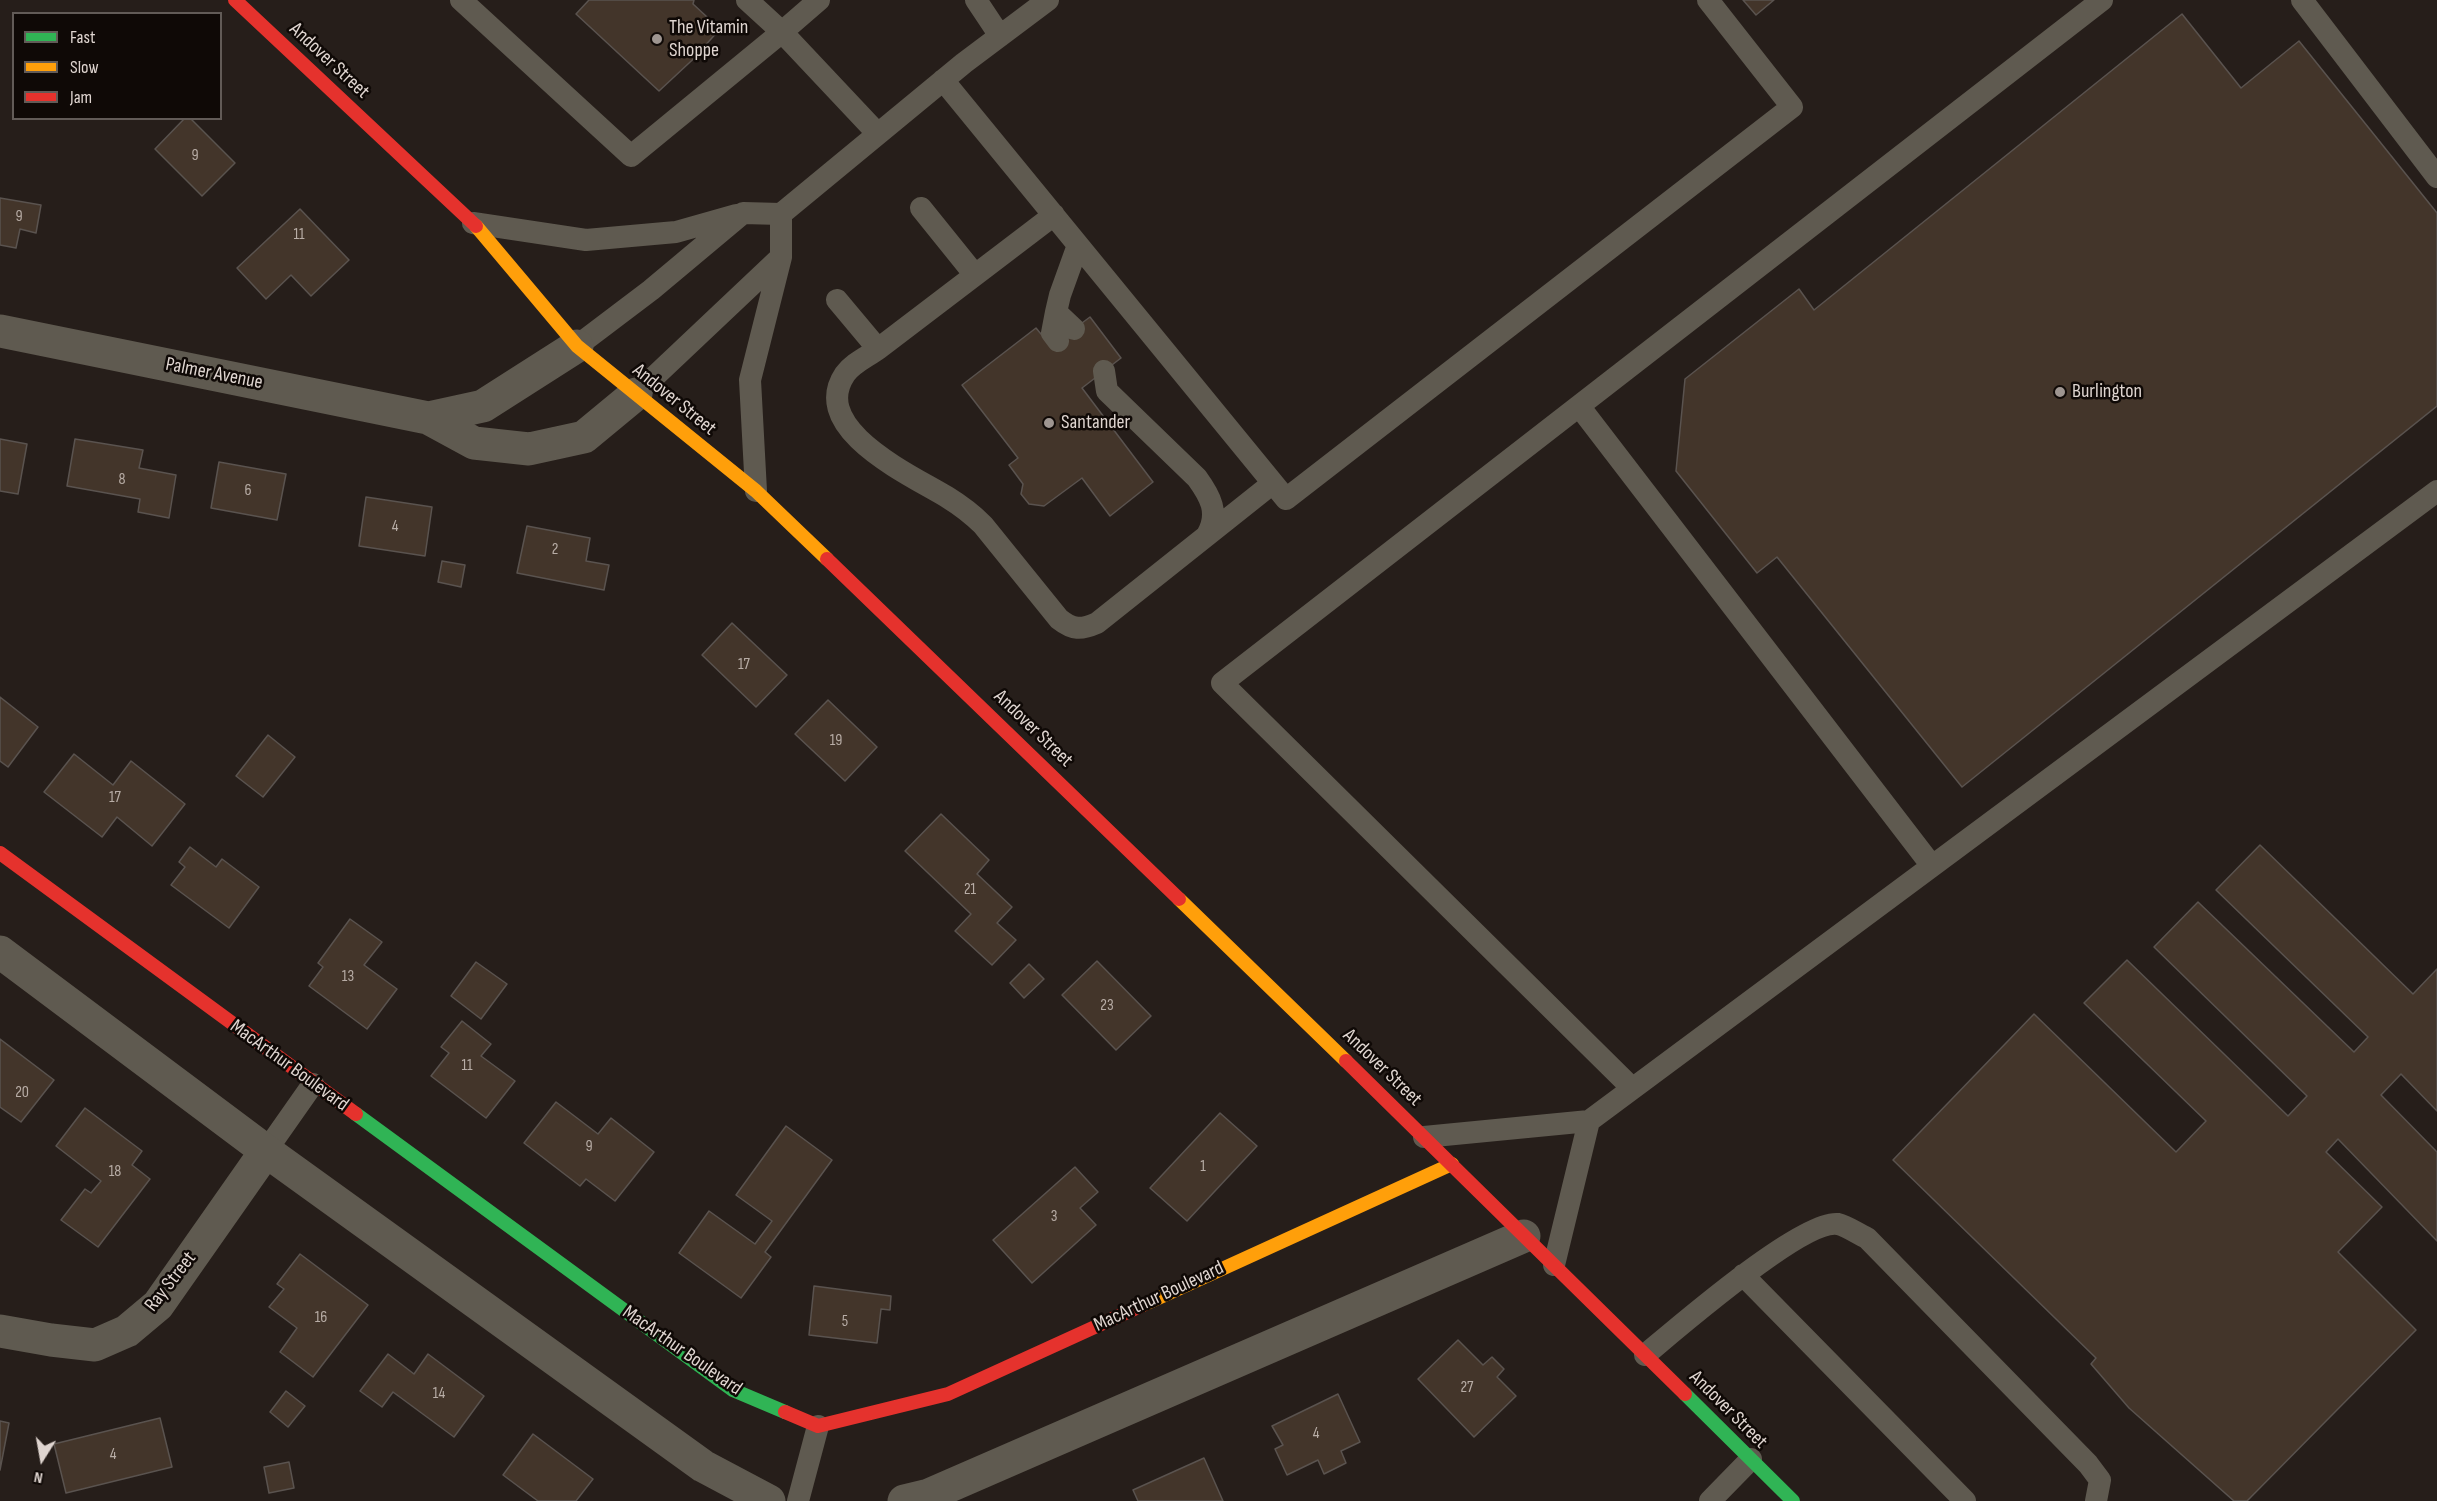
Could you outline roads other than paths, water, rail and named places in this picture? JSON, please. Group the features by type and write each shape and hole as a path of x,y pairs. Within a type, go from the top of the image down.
{"main road":[{"name":"Andover Street","path":"235,0 472,223 578,346 756,491 1029,752 1425,1137 1793,1501"},
{"name":"MacArthur Boulevard","path":"0,854 733,1389 818,1426 948,1394 1452,1164"}],"street":[{"name":"Palmer Avenue","path":"0,331 428,418 474,443 529,449 584,437 636,394"},
{"name":"Palmer Avenue","path":"428,418 483,406 578,346"},
{"path":"0,952 266,1151 703,1466 769,1501"},
{"name":"Ray Street","path":"0,1331 95,1345 127,1331 158,1305 266,1151"},
{"path":"904,1501 929,1495 1524,1236"}],"lane":[{"path":"461,0 631,156 819,0"},
{"path":"747,0 782,32 878,134"},
{"path":"976,0 1000,36"},
{"path":"472,223 586,240 676,232 743,213 781,214 944,80 1048,0"},
{"path":"944,80 1286,499 1792,107 1708,0"},
{"path":"1632,1088 1222,683 2102,0"},
{"path":"2302,0 2437,177"},
{"path":"921,208 975,275"},
{"path":"578,346 651,290 743,213"},
{"path":"756,491 750,380 781,257 781,214"},
{"path":"1054,215 878,349 852,366 845,375 838,397 838,410 854,435 880,457 970,513 983,525 1059,620 1079,630 1097,623 1273,483"},
{"path":"1066,335 1052,333 1060,295 1078,245"},
{"path":"636,394 781,257"},
{"path":"837,300 878,349"},
{"path":"1100,381 1205,488 1214,510 1212,527 1208,535"},
{"path":"1579,406 1932,866"},
{"path":"1425,1137 1589,1120 2437,491"},
{"path":"266,1151 313,1084"},
{"path":"1554,1265 1589,1120"},
{"path":"1645,1355 1743,1275 1815,1228 1837,1224 1867,1238 2088,1464 2100,1480 2096,1501"},
{"path":"1743,1275 1965,1501"},
{"path":"798,1501 818,1426"},
{"path":"1710,1501 1751,1459"}],"place":[{"name":"The Vitamin Shoppe","path":"657,39"},
{"name":"Burlington","path":"2060,392"},
{"name":"Santander","path":"1049,423"}]}
